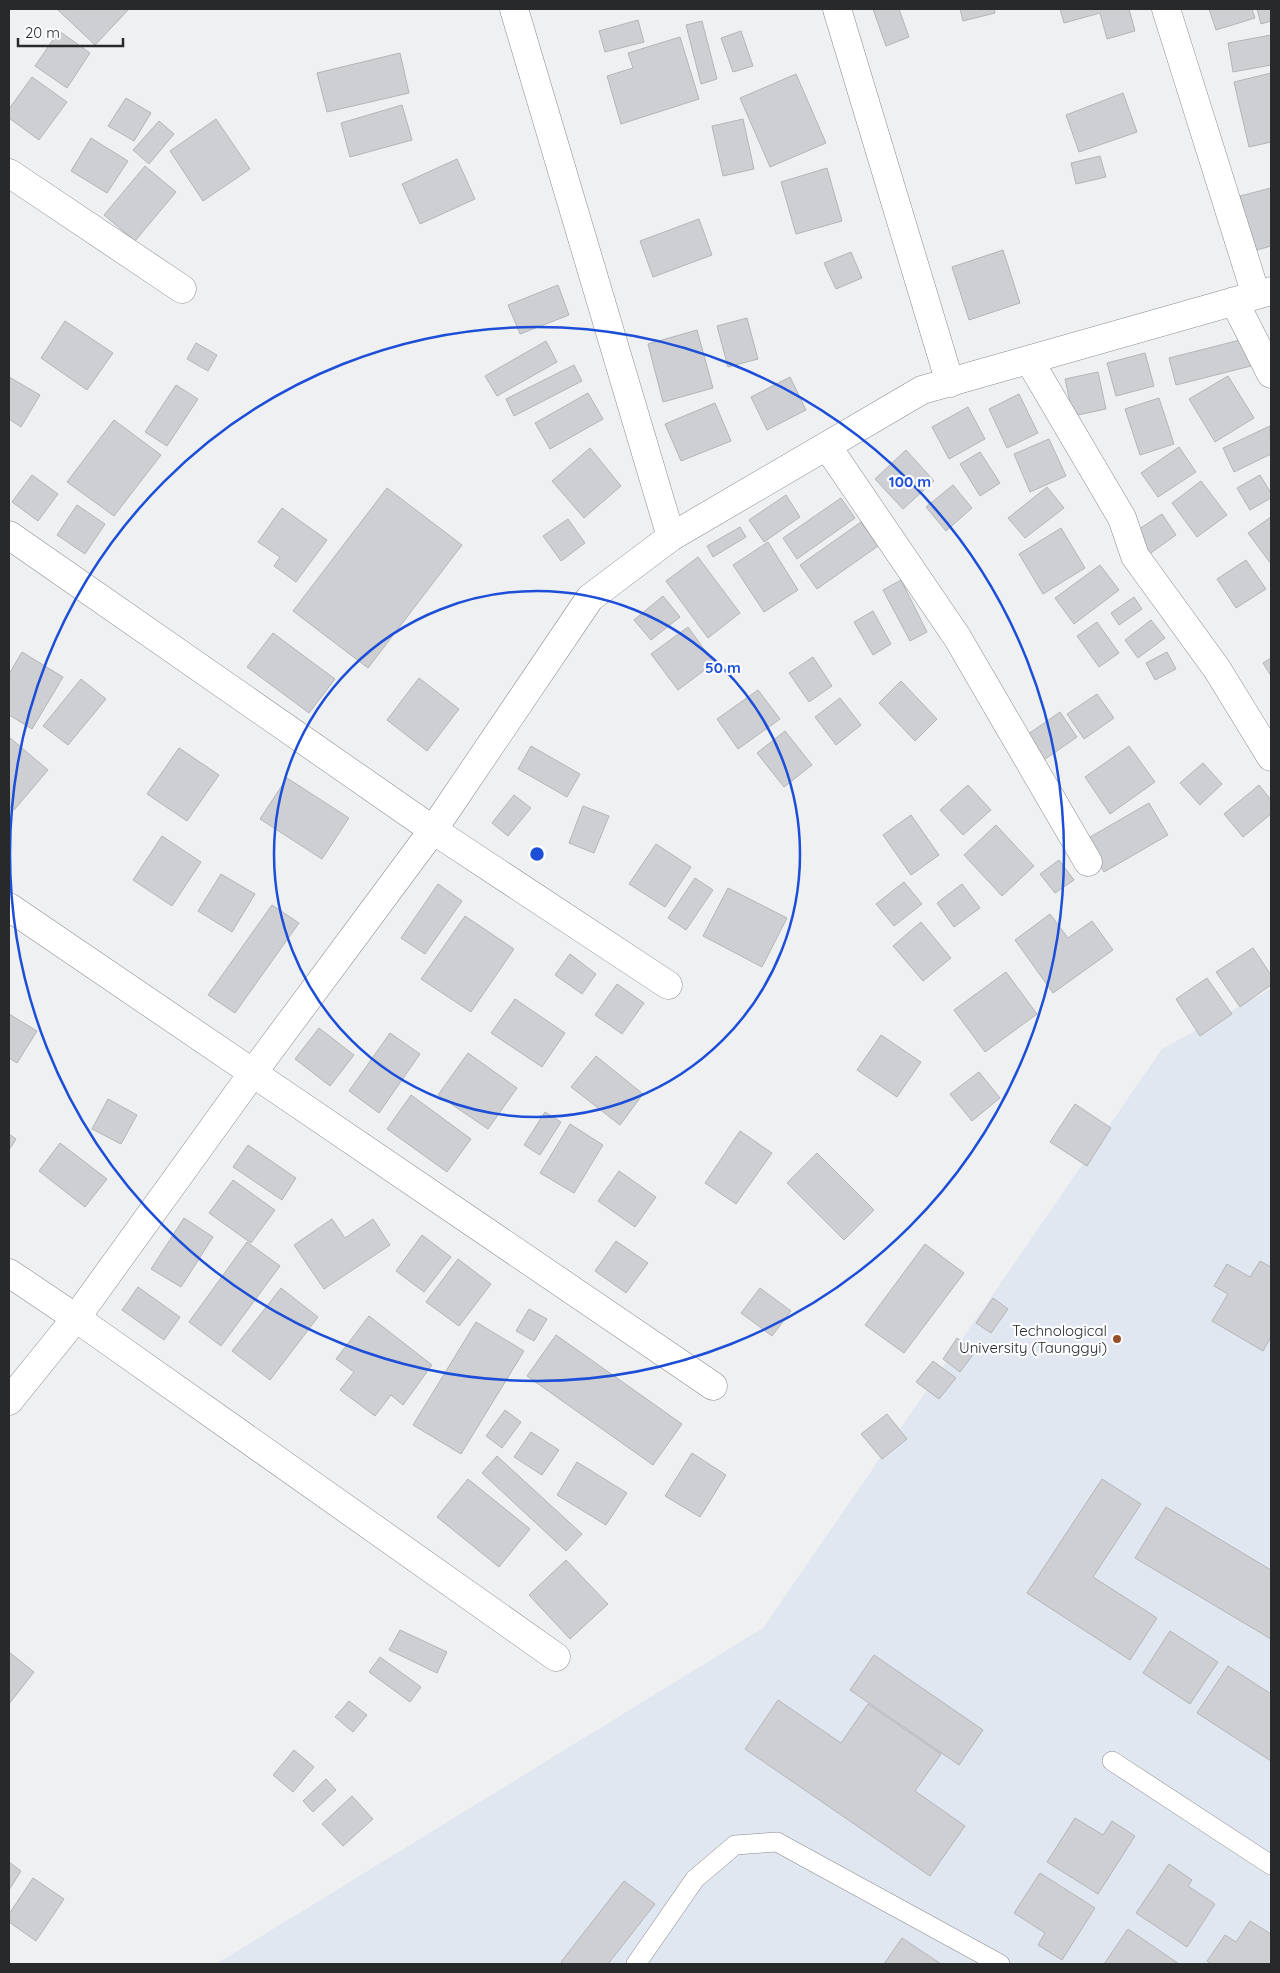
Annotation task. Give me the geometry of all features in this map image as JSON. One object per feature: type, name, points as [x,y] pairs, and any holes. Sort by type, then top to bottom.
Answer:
[{"type":"street","points":[[514,9],[671,537]]},
{"type":"street","points":[[837,9],[950,383]]},
{"type":"street","points":[[1166,9],[1254,296],[1271,374]]},
{"type":"street","points":[[9,173],[182,289]]},
{"type":"street","points":[[9,1401],[76,1318],[252,1074],[433,830],[590,598],[671,537],[922,390],[1254,296]]},
{"type":"street","points":[[1029,360],[1122,518],[1135,556],[1217,669],[1271,757]]},
{"type":"street","points":[[827,446],[957,637],[1088,862]]},
{"type":"street","points":[[9,535],[433,830],[668,986]]},
{"type":"street","points":[[9,907],[713,1386]]},
{"type":"street","points":[[9,1273],[76,1318],[556,1657]]},
{"type":"lane","points":[[1112,1761],[1271,1865]]},
{"type":"lane","points":[[636,1964],[695,1879],[735,1845],[777,1842],[1000,1964]]},
{"type":"shaded area","name":"Technological University (Taunggyi)","points":[[1271,989],[1271,1964],[216,1964],[763,1628],[1162,1049]]},
{"type":"building","points":[[57,9],[129,9],[95,45]]},
{"type":"building","points":[[873,9],[899,9],[909,37],[886,46]]},
{"type":"building","points":[[960,9],[994,9],[995,13],[963,21]]},
{"type":"building","points":[[1060,9],[1129,9],[1135,31],[1107,39],[1100,13],[1064,23]]},
{"type":"building","points":[[1209,9],[1252,9],[1255,18],[1216,30]]},
{"type":"building","points":[[1257,9],[1271,9],[1271,21],[1261,24]]},
{"type":"building","points":[[638,20],[644,42],[605,52],[599,31]]},
{"type":"building","points":[[702,21],[717,79],[701,84],[686,25]]},
{"type":"building","points":[[59,31],[90,53],[67,88],[35,66]]},
{"type":"building","points":[[741,31],[753,66],[733,72],[721,38]]},
{"type":"building","points":[[1271,35],[1271,65],[1233,72],[1228,43]]},
{"type":"building","points":[[680,37],[699,99],[621,124],[607,76],[633,68],[628,53]]},
{"type":"building","points":[[400,53],[409,93],[327,112],[317,73]]},
{"type":"building","points":[[1271,73],[1271,142],[1249,147],[1234,82]]},
{"type":"building","points":[[796,74],[826,143],[770,167],[740,98]]},
{"type":"building","points":[[32,77],[67,102],[39,140],[9,118],[9,109]]},
{"type":"building","points":[[1123,93],[1137,132],[1079,152],[1066,115]]},
{"type":"building","points":[[126,98],[151,113],[134,141],[108,126]]},
{"type":"building","points":[[402,105],[412,140],[350,157],[341,123]]},
{"type":"building","points":[[216,119],[250,169],[203,201],[170,151]]},
{"type":"building","points":[[743,119],[754,169],[723,176],[712,126]]},
{"type":"building","points":[[159,121],[174,134],[149,164],[133,150]]},
{"type":"building","points":[[91,138],[128,161],[107,193],[71,171]]},
{"type":"building","points":[[1100,156],[1106,177],[1076,184],[1071,163]]},
{"type":"building","points":[[457,159],[475,199],[420,224],[402,184]]},
{"type":"building","points":[[145,166],[176,192],[135,241],[104,215]]},
{"type":"building","points":[[827,168],[842,221],[796,234],[781,182]]},
{"type":"building","points":[[1271,188],[1271,246],[1254,251],[1240,196]]},
{"type":"building","points":[[699,219],[712,255],[653,277],[640,241]]},
{"type":"building","points":[[1003,250],[1020,303],[969,320],[952,267]]},
{"type":"building","points":[[851,252],[862,278],[836,289],[824,263]]},
{"type":"building","points":[[558,285],[569,315],[520,334],[508,305]]},
{"type":"building","points":[[747,318],[758,359],[728,367],[717,326]]},
{"type":"building","points":[[65,321],[113,353],[87,390],[41,358]]},
{"type":"building","points":[[697,330],[713,388],[663,402],[648,344]]},
{"type":"building","points":[[1244,339],[1251,366],[1176,385],[1169,358]]},
{"type":"building","points":[[546,341],[557,362],[497,396],[485,376]]},
{"type":"building","points":[[196,343],[217,355],[208,371],[187,359]]},
{"type":"building","points":[[1145,353],[1154,386],[1116,396],[1107,363]]},
{"type":"building","points":[[574,365],[582,381],[514,416],[506,399]]},
{"type":"building","points":[[1098,372],[1106,409],[1073,416],[1065,379]]},
{"type":"building","points":[[1228,376],[1254,418],[1215,442],[1189,399]]},
{"type":"building","points":[[9,377],[40,395],[21,427],[9,419]]},
{"type":"building","points":[[790,377],[806,410],[767,430],[751,397]]},
{"type":"building","points":[[176,385],[198,399],[167,446],[145,432]]},
{"type":"building","points":[[588,393],[603,419],[550,449],[535,423]]},
{"type":"building","points":[[1019,394],[1038,433],[1007,448],[989,409]]},
{"type":"building","points":[[1159,398],[1174,444],[1140,455],[1125,409]]},
{"type":"building","points":[[715,403],[731,441],[681,461],[665,424]]},
{"type":"building","points":[[968,407],[985,439],[949,459],[932,427]]},
{"type":"building","points":[[114,420],[161,455],[114,516],[67,482]]},
{"type":"building","points":[[1270,426],[1271,454],[1234,472],[1223,448]]},
{"type":"building","points":[[1049,439],[1066,476],[1030,492],[1014,454]]},
{"type":"building","points":[[1179,447],[1196,472],[1158,497],[1141,473]]},
{"type":"building","points":[[590,448],[621,486],[584,518],[552,481]]},
{"type":"building","points":[[906,450],[934,481],[903,509],[875,479]]},
{"type":"building","points":[[980,452],[1000,483],[980,496],[960,464]]},
{"type":"building","points":[[32,475],[58,494],[38,521],[12,502]]},
{"type":"building","points":[[1260,475],[1271,493],[1271,498],[1250,510],[1237,488]]},
{"type":"building","points":[[1201,481],[1227,515],[1197,537],[1172,503]]},
{"type":"building","points":[[953,485],[972,508],[946,531],[926,507]]},
{"type":"building","points":[[1047,487],[1064,508],[1025,538],[1008,518]]},
{"type":"building","points":[[387,488],[462,545],[368,668],[293,611]]},
{"type":"building","points":[[786,495],[800,517],[764,542],[749,520]]},
{"type":"building","points":[[841,498],[855,518],[797,559],[783,538]]},
{"type":"building","points":[[77,505],[105,524],[85,554],[57,535]]},
{"type":"building","points":[[282,508],[327,540],[296,582],[274,566],[280,557],[258,542]]},
{"type":"building","points":[[1162,514],[1176,535],[1148,555],[1133,533]]},
{"type":"building","points":[[1271,517],[1271,564],[1248,533]]},
{"type":"building","points":[[568,519],[585,543],[561,561],[543,536]]},
{"type":"building","points":[[861,522],[878,546],[817,589],[800,565]]},
{"type":"building","points":[[740,527],[746,537],[713,557],[707,546]]},
{"type":"building","points":[[1061,528],[1085,568],[1043,594],[1019,554]]},
{"type":"building","points":[[768,542],[798,590],[764,612],[733,565]]},
{"type":"building","points":[[698,557],[740,613],[708,638],[666,581]]},
{"type":"building","points":[[1246,560],[1266,589],[1236,608],[1217,579]]},
{"type":"building","points":[[1100,565],[1119,590],[1074,624],[1055,598]]},
{"type":"building","points":[[901,580],[927,632],[910,641],[883,590]]},
{"type":"building","points":[[663,596],[680,617],[651,640],[634,620]]},
{"type":"building","points":[[1134,597],[1142,609],[1119,625],[1111,613]]},
{"type":"building","points":[[873,611],[891,644],[873,655],[854,622]]},
{"type":"building","points":[[1151,620],[1165,638],[1138,658],[1125,640]]},
{"type":"building","points":[[1097,622],[1119,653],[1099,667],[1077,636]]},
{"type":"building","points":[[688,627],[714,663],[678,690],[651,654]]},
{"type":"building","points":[[273,633],[335,679],[309,713],[247,667]]},
{"type":"building","points":[[22,652],[63,677],[32,729],[9,715],[9,674]]},
{"type":"building","points":[[1167,652],[1176,669],[1155,680],[1146,663]]},
{"type":"building","points":[[813,657],[832,686],[809,702],[789,673]]},
{"type":"building","points":[[1271,658],[1271,676],[1263,663]]},
{"type":"building","points":[[419,678],[459,709],[427,751],[387,720]]},
{"type":"building","points":[[81,679],[106,699],[68,745],[43,726]]},
{"type":"building","points":[[901,681],[937,719],[915,741],[879,703]]},
{"type":"building","points":[[758,690],[780,719],[738,749],[717,719]]},
{"type":"building","points":[[1097,694],[1114,718],[1084,739],[1067,714]]},
{"type":"building","points":[[840,698],[861,725],[836,745],[815,717]]},
{"type":"building","points":[[1060,712],[1077,737],[1041,762],[1024,737]]},
{"type":"building","points":[[785,731],[812,765],[784,787],[757,753]]},
{"type":"building","points":[[9,737],[48,770],[14,810],[9,806]]},
{"type":"building","points":[[531,746],[580,774],[567,797],[518,769]]},
{"type":"building","points":[[1129,746],[1155,782],[1110,814],[1085,777]]},
{"type":"building","points":[[179,748],[219,775],[187,821],[147,794]]},
{"type":"building","points":[[1203,763],[1222,784],[1200,805],[1180,783]]},
{"type":"building","points":[[287,778],[349,818],[322,859],[260,819]]},
{"type":"building","points":[[968,785],[991,810],[963,835],[940,810]]},
{"type":"building","points":[[1259,785],[1271,800],[1271,814],[1243,837],[1224,814]]},
{"type":"building","points":[[514,795],[531,808],[508,836],[492,823]]},
{"type":"building","points":[[1149,803],[1168,835],[1104,872],[1085,840]]},
{"type":"building","points":[[583,806],[609,816],[594,853],[569,843]]},
{"type":"building","points":[[911,815],[939,855],[911,875],[883,835]]},
{"type":"building","points":[[996,825],[1034,866],[1002,896],[964,855]]},
{"type":"building","points":[[162,836],[201,862],[172,906],[133,880]]},
{"type":"building","points":[[656,844],[691,867],[665,907],[629,884]]},
{"type":"building","points":[[1059,860],[1074,880],[1055,893],[1040,874]]},
{"type":"building","points":[[221,874],[255,894],[232,932],[198,911]]},
{"type":"building","points":[[695,878],[713,890],[686,930],[668,918]]},
{"type":"building","points":[[904,882],[922,904],[894,926],[876,904]]},
{"type":"building","points":[[438,884],[462,901],[425,954],[401,938]]},
{"type":"building","points":[[962,884],[980,908],[954,927],[937,903]]},
{"type":"building","points":[[728,888],[787,918],[762,967],[703,936]]},
{"type":"building","points":[[272,905],[299,923],[235,1013],[208,995]]},
{"type":"building","points":[[1050,914],[1068,938],[1092,921],[1113,950],[1053,993],[1015,940]]},
{"type":"building","points":[[465,916],[514,949],[471,1012],[421,979]]},
{"type":"building","points":[[921,922],[951,958],[923,981],[893,946]]},
{"type":"building","points":[[1253,948],[1271,975],[1271,985],[1240,1007],[1216,972]]},
{"type":"building","points":[[570,954],[596,974],[582,994],[555,975]]},
{"type":"building","points":[[1006,972],[1037,1014],[985,1052],[954,1010]]},
{"type":"building","points":[[1207,978],[1232,1014],[1200,1036],[1176,999]]},
{"type":"building","points":[[617,984],[644,1003],[622,1034],[595,1015]]},
{"type":"building","points":[[515,999],[565,1033],[542,1067],[491,1033]]},
{"type":"building","points":[[9,1014],[37,1031],[17,1063],[9,1058]]},
{"type":"building","points":[[319,1028],[354,1055],[330,1086],[295,1059]]},
{"type":"building","points":[[390,1033],[420,1054],[379,1113],[349,1091]]},
{"type":"building","points":[[881,1035],[921,1062],[897,1097],[857,1070]]},
{"type":"building","points":[[468,1053],[517,1088],[488,1129],[438,1095]]},
{"type":"building","points":[[596,1056],[643,1094],[620,1125],[571,1087]]},
{"type":"building","points":[[979,1072],[1000,1098],[972,1121],[950,1094]]},
{"type":"building","points":[[411,1095],[471,1139],[447,1172],[387,1129]]},
{"type":"building","points":[[108,1099],[137,1115],[121,1144],[92,1129]]},
{"type":"building","points":[[1075,1104],[1111,1128],[1087,1166],[1050,1142]]},
{"type":"building","points":[[545,1112],[561,1122],[540,1155],[524,1145]]},
{"type":"building","points":[[570,1124],[603,1145],[574,1193],[540,1173]]},
{"type":"building","points":[[740,1131],[772,1153],[736,1204],[705,1183]]},
{"type":"building","points":[[9,1134],[16,1139],[9,1150]]},
{"type":"building","points":[[60,1143],[107,1179],[85,1207],[39,1171]]},
{"type":"building","points":[[248,1145],[296,1178],[282,1200],[233,1167]]},
{"type":"building","points":[[817,1153],[874,1210],[844,1240],[787,1183]]},
{"type":"building","points":[[619,1171],[656,1197],[635,1227],[598,1201]]},
{"type":"building","points":[[233,1180],[275,1210],[251,1243],[209,1213]]},
{"type":"building","points":[[184,1218],[213,1237],[181,1287],[151,1269]]},
{"type":"building","points":[[332,1219],[345,1238],[373,1219],[390,1245],[324,1289],[294,1245]]},
{"type":"building","points":[[422,1235],[451,1257],[424,1292],[396,1271]]},
{"type":"building","points":[[616,1241],[648,1263],[626,1293],[595,1271]]},
{"type":"building","points":[[247,1242],[280,1266],[221,1346],[189,1322]]},
{"type":"building","points":[[925,1244],[964,1273],[904,1353],[865,1325]]},
{"type":"building","points":[[458,1259],[491,1284],[459,1326],[426,1302]]},
{"type":"building","points":[[1260,1261],[1271,1267],[1271,1337],[1263,1351],[1212,1321],[1228,1294],[1214,1286],[1227,1264],[1250,1277]]},
{"type":"building","points":[[138,1287],[180,1317],[164,1340],[122,1310]]},
{"type":"building","points":[[281,1288],[318,1317],[270,1380],[232,1351]]},
{"type":"building","points":[[760,1288],[791,1311],[772,1336],[741,1313]]},
{"type":"building","points":[[993,1298],[1008,1309],[991,1333],[976,1323]]},
{"type":"building","points":[[529,1309],[547,1319],[534,1341],[516,1331]]},
{"type":"building","points":[[369,1316],[432,1365],[403,1405],[391,1395],[375,1416],[340,1390],[354,1372],[336,1359]]},
{"type":"building","points":[[476,1322],[524,1351],[461,1454],[413,1425]]},
{"type":"building","points":[[556,1335],[682,1424],[653,1465],[527,1376]]},
{"type":"building","points":[[957,1338],[975,1352],[960,1372],[943,1359]]},
{"type":"building","points":[[933,1361],[956,1378],[939,1399],[916,1382]]},
{"type":"building","points":[[505,1410],[521,1422],[502,1448],[486,1436]]},
{"type":"building","points":[[887,1414],[907,1439],[882,1459],[861,1434]]},
{"type":"building","points":[[531,1432],[559,1450],[542,1475],[514,1457]]},
{"type":"building","points":[[692,1453],[726,1475],[700,1517],[665,1496]]},
{"type":"building","points":[[497,1456],[582,1534],[566,1551],[482,1473]]},
{"type":"building","points":[[577,1462],[627,1493],[606,1525],[557,1495]]},
{"type":"building","points":[[468,1479],[530,1529],[499,1567],[437,1517]]},
{"type":"building","points":[[1102,1479],[1141,1504],[1093,1577],[1157,1618],[1130,1660],[1027,1593]]},
{"type":"building","points":[[1166,1507],[1271,1570],[1271,1639],[1135,1558]]},
{"type":"building","points":[[566,1560],[608,1604],[570,1639],[529,1595]]},
{"type":"building","points":[[400,1630],[447,1652],[437,1673],[389,1650]]},
{"type":"building","points":[[1170,1631],[1218,1662],[1190,1704],[1143,1673]]},
{"type":"building","points":[[9,1652],[34,1672],[9,1704]]},
{"type":"building","points":[[874,1655],[983,1730],[959,1765],[850,1690]]},
{"type":"building","points":[[380,1657],[421,1687],[410,1702],[369,1672]]},
{"type":"building","points":[[1228,1666],[1271,1694],[1271,1761],[1197,1713]]},
{"type":"building","points":[[778,1700],[841,1743],[868,1704],[941,1754],[915,1791],[965,1826],[930,1876],[745,1749]]},
{"type":"building","points":[[349,1701],[367,1715],[353,1732],[335,1717]]},
{"type":"building","points":[[294,1750],[314,1767],[293,1792],[273,1775]]},
{"type":"building","points":[[326,1779],[336,1790],[313,1812],[303,1801]]},
{"type":"building","points":[[352,1796],[373,1819],[343,1846],[322,1824]]},
{"type":"building","points":[[1075,1818],[1103,1835],[1112,1821],[1135,1836],[1098,1894],[1047,1862]]},
{"type":"building","points":[[9,1862],[21,1871],[9,1890]]},
{"type":"building","points":[[1169,1864],[1192,1880],[1188,1886],[1215,1904],[1187,1947],[1136,1913]]},
{"type":"building","points":[[1040,1873],[1095,1908],[1062,1960],[1038,1945],[1045,1933],[1014,1913]]},
{"type":"building","points":[[33,1878],[64,1899],[36,1941],[9,1922],[9,1914]]},
{"type":"building","points":[[624,1881],[655,1904],[608,1964],[564,1964],[561,1962]]},
{"type":"building","points":[[1250,1921],[1271,1934],[1271,1964],[1212,1964],[1207,1961],[1225,1935],[1236,1942]]},
{"type":"building","points":[[1128,1929],[1179,1964],[1104,1964]]},
{"type":"building","points":[[902,1938],[941,1964],[884,1964]]},
{"type":"place","name":"Technological University (Taunggyi)","points":[[1117,1339]]}]
